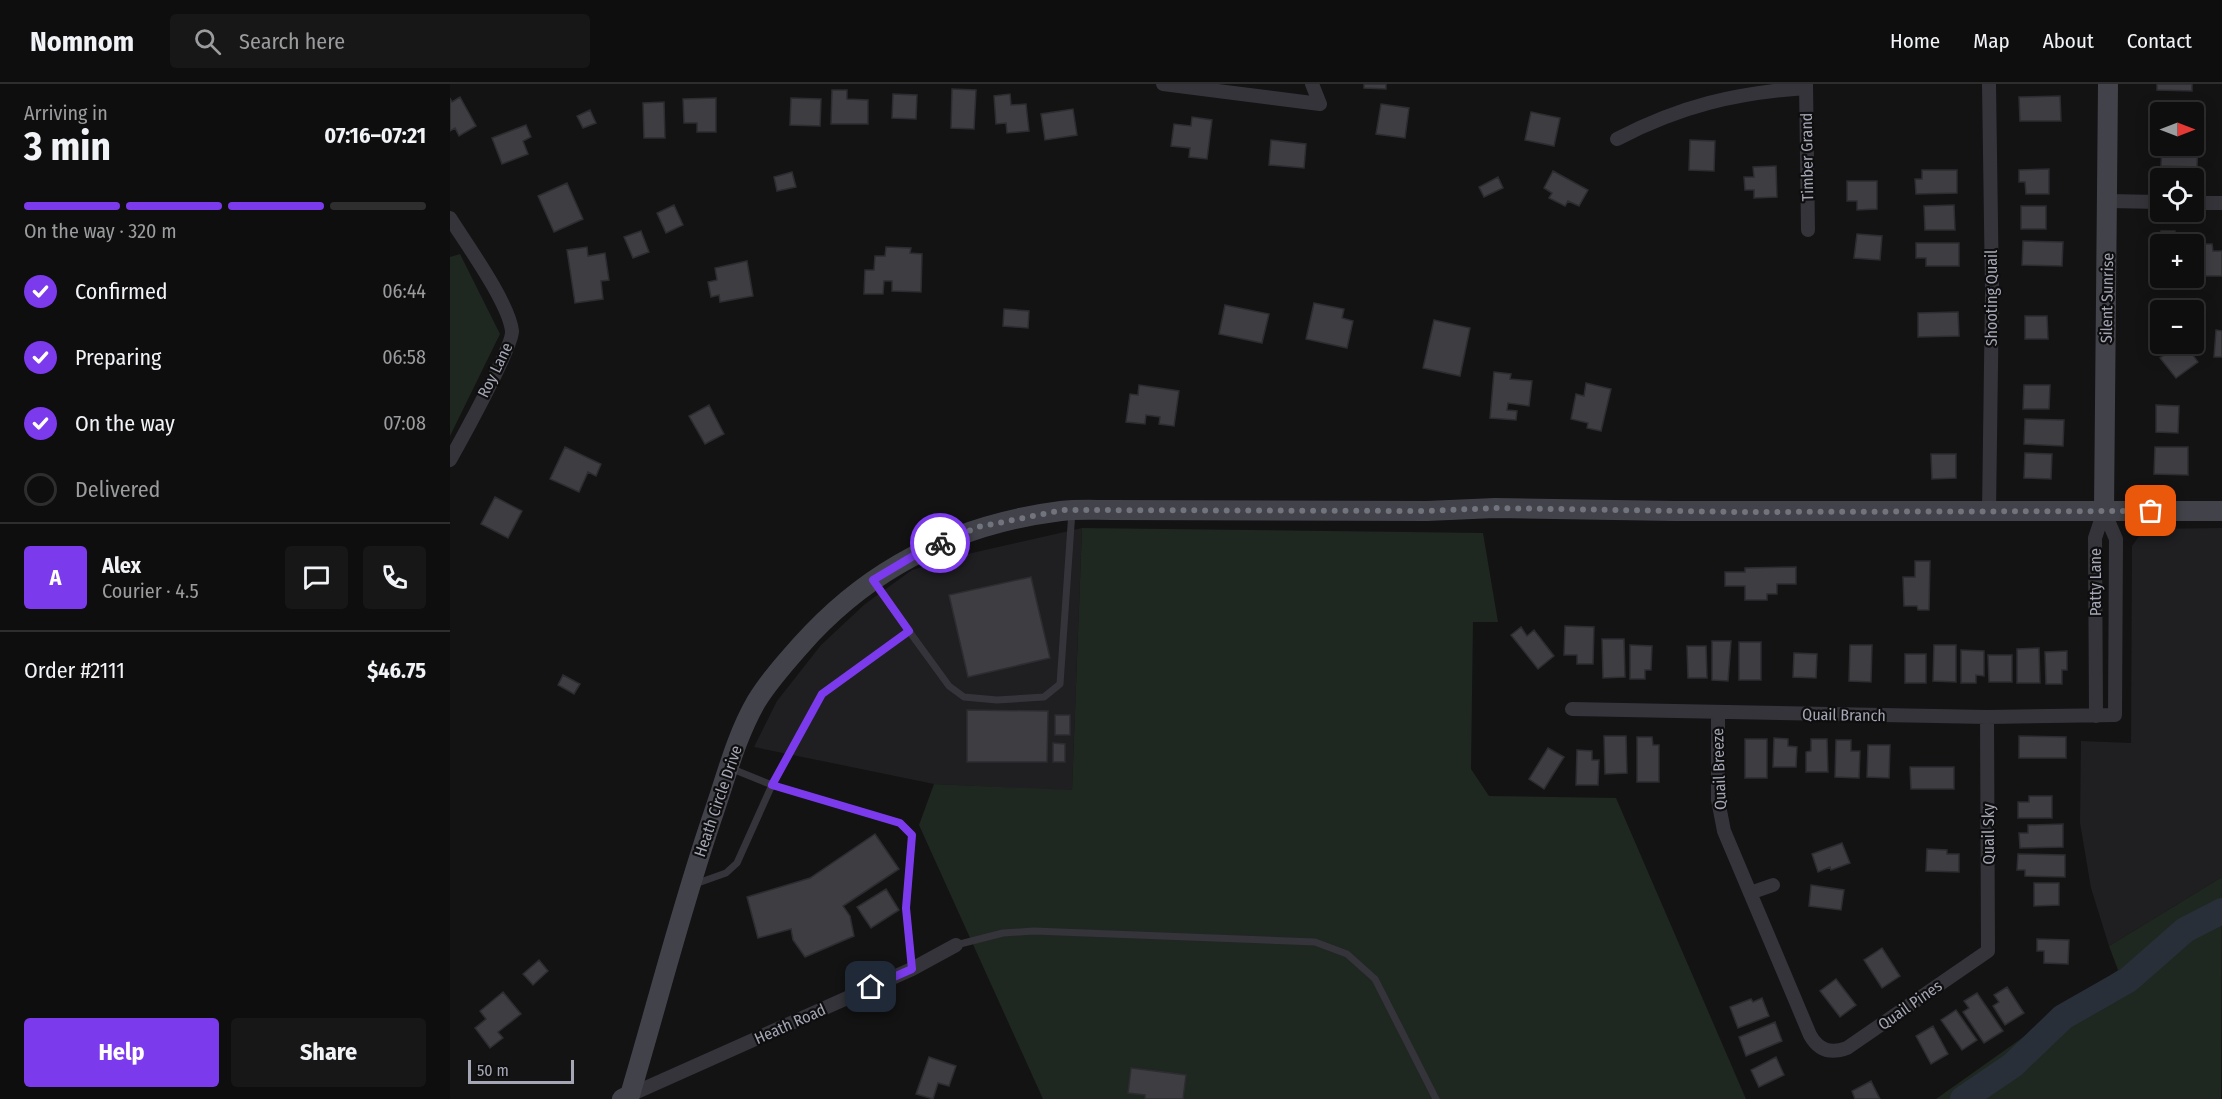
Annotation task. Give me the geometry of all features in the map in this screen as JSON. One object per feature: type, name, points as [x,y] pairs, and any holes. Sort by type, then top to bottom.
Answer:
[{"type":"street","points":[[1163,84],[1320,104],[1312,84]]},
{"type":"street","name":"Shooting Quail","points":[[1989,84],[1992,292],[1989,512]]},
{"type":"street","name":"Silent Sunrise","points":[[2104,512],[2108,84]]},
{"type":"street","points":[[1617,139],[1678,111],[1729,97],[1806,86]]},
{"type":"street","name":"Timber Grand","points":[[1806,86],[1808,230]]},
{"type":"street","points":[[2108,201],[2150,202]]},
{"type":"street","points":[[2204,203],[2222,203]]},
{"type":"street","name":"Roy Lane","points":[[450,218],[508,312],[512,334],[503,359],[450,460]]},
{"type":"street","name":"Heath Circle Drive","points":[[626,1097],[731,755],[757,702],[788,660],[849,596],[925,549],[978,527],[1023,517],[1072,510],[1427,511],[1495,508],[1685,511],[2222,511]]},
{"type":"street","name":"Patty Lane","points":[[2104,512],[2116,539],[2115,715]]},
{"type":"street","name":"Patty Lane","points":[[2096,716],[2096,538],[2104,512]]},
{"type":"street","name":"Quail Branch","points":[[1572,709],[1988,717],[2115,715]]},
{"type":"street","name":"Quail Breeze","points":[[1718,712],[1717,784],[1720,816],[1729,845],[1814,1042],[1829,1052]]},
{"type":"street","name":"Quail Sky","points":[[1988,717],[1988,951]]},
{"type":"street","points":[[1750,893],[1773,885]]},
{"type":"street","name":"Heath Road","points":[[626,1097],[912,969],[956,945]]},
{"type":"street","name":"Quail Pines","points":[[1829,1052],[1847,1048],[1988,951]]},
{"type":"lane","points":[[873,580],[949,686],[964,697],[997,700],[1044,697],[1060,684],[1072,510]]},
{"type":"lane","points":[[691,886],[726,873],[737,863],[772,785],[822,694],[909,631]]},
{"type":"lane","points":[[728,767],[772,785],[900,823],[912,835],[906,908],[912,969]]},
{"type":"lane","points":[[956,945],[1003,933],[1034,931],[1315,942],[1347,954],[1375,979],[1436,1099]]},
{"type":"shaded area","points":[[460,254],[500,334],[450,436],[450,257]]},
{"type":"shaded area","points":[[1082,528],[1072,791],[934,784],[754,747],[777,701],[821,645],[865,604],[912,570],[963,555]]},
{"type":"shaded area","points":[[1082,528],[1483,533],[1498,622],[1473,622],[1471,769],[1489,796],[1616,798],[1746,1099],[1043,1099],[919,825],[934,784],[1072,790]]},
{"type":"shaded area","points":[[2222,528],[2222,877],[2109,946],[2091,888],[2080,823],[2081,741],[2131,743],[2132,546],[2144,529]]},
{"type":"shaded area","points":[[2222,877],[2221,1099],[1936,1099],[2118,970],[2109,946]]},
{"type":"building","points":[[1364,84],[1386,84],[1386,89],[1364,88]]},
{"type":"building","points":[[2157,84],[2192,84],[2192,91],[2157,90]]},
{"type":"building","points":[[952,89],[976,90],[974,129],[951,128]]},
{"type":"building","points":[[832,90],[847,90],[847,99],[868,100],[868,124],[831,124]]},
{"type":"building","points":[[893,94],[917,95],[916,119],[892,118]]},
{"type":"building","points":[[1010,94],[1011,105],[1026,104],[1029,131],[1007,133],[1006,123],[996,124],[994,96]]},
{"type":"building","points":[[2060,96],[2061,121],[2020,121],[2019,97]]},
{"type":"building","points":[[460,97],[476,126],[459,136],[455,128],[450,131],[450,98],[452,102]]},
{"type":"building","points":[[716,98],[716,132],[697,132],[697,123],[684,123],[683,99]]},
{"type":"building","points":[[791,98],[821,99],[820,126],[790,125]]},
{"type":"building","points":[[664,102],[665,138],[644,138],[643,103]]},
{"type":"building","points":[[1381,104],[1409,108],[1405,138],[1376,134]]},
{"type":"building","points":[[1073,109],[1077,135],[1045,140],[1041,114]]},
{"type":"building","points":[[590,110],[596,123],[583,128],[577,116]]},
{"type":"building","points":[[1531,112],[1560,118],[1554,146],[1525,140]]},
{"type":"building","points":[[1192,117],[1212,120],[1207,159],[1189,157],[1190,148],[1171,146],[1174,124],[1191,126]]},
{"type":"building","points":[[526,125],[531,137],[523,141],[528,154],[502,164],[492,138]]},
{"type":"building","points":[[1271,140],[1306,144],[1304,168],[1269,165]]},
{"type":"building","points":[[1690,140],[1715,141],[1714,171],[1689,170]]},
{"type":"building","points":[[2162,156],[2197,156],[2197,167],[2161,166]]},
{"type":"building","points":[[1776,166],[1777,197],[1754,198],[1754,190],[1745,190],[1744,177],[1754,177],[1753,167]]},
{"type":"building","points":[[2049,169],[2049,194],[2026,194],[2025,182],[2019,182],[2019,170]]},
{"type":"building","points":[[1922,170],[1957,170],[1957,193],[1916,194],[1915,179],[1922,179]]},
{"type":"building","points":[[1553,171],[1588,190],[1579,206],[1568,201],[1565,206],[1549,198],[1552,193],[1544,188]]},
{"type":"building","points":[[792,172],[796,187],[777,191],[774,177]]},
{"type":"building","points":[[1498,177],[1503,188],[1484,197],[1479,187]]},
{"type":"building","points":[[1847,181],[1877,181],[1877,209],[1857,210],[1857,201],[1847,201]]},
{"type":"building","points":[[567,183],[583,219],[554,232],[538,196]]},
{"type":"building","points":[[674,205],[683,225],[666,233],[657,213]]},
{"type":"building","points":[[1954,205],[1955,230],[1925,230],[1924,206]]},
{"type":"building","points":[[2021,206],[2046,206],[2046,229],[2021,229]]},
{"type":"building","points":[[641,231],[649,252],[633,258],[624,237]]},
{"type":"building","points":[[2161,231],[2175,231],[2175,234],[2161,234]]},
{"type":"building","points":[[1857,234],[1882,236],[1880,260],[1854,258]]},
{"type":"building","points":[[2023,241],[2063,242],[2062,266],[2022,265]]},
{"type":"building","points":[[1916,243],[1959,243],[1959,266],[1926,266],[1926,258],[1916,258]]},
{"type":"building","points":[[2204,244],[2212,244],[2213,251],[2222,251],[2222,276],[2204,276]]},
{"type":"building","points":[[587,247],[588,256],[605,253],[609,280],[601,281],[603,299],[575,303],[567,250]]},
{"type":"building","points":[[886,247],[911,248],[910,253],[922,254],[921,292],[892,291],[892,281],[884,281],[883,294],[864,294],[865,270],[874,270],[875,256],[885,256]]},
{"type":"building","points":[[747,261],[753,296],[720,302],[719,295],[711,297],[708,282],[717,280],[715,268]]},
{"type":"building","points":[[1314,303],[1344,309],[1342,318],[1353,321],[1347,348],[1306,339]]},
{"type":"building","points":[[1225,305],[1269,314],[1262,343],[1219,334]]},
{"type":"building","points":[[1004,309],[1029,311],[1028,328],[1003,326]]},
{"type":"building","points":[[1958,312],[1959,336],[1918,337],[1918,313]]},
{"type":"building","points":[[2025,316],[2047,316],[2048,339],[2025,339]]},
{"type":"building","points":[[1434,320],[1470,328],[1460,376],[1423,368]]},
{"type":"building","points":[[2216,330],[2222,331],[2222,357],[2214,357]]},
{"type":"building","points":[[2166,354],[2192,354],[2198,362],[2176,378],[2160,358]]},
{"type":"building","points":[[1494,372],[1511,374],[1510,379],[1532,381],[1529,406],[1508,403],[1507,410],[1517,411],[1516,420],[1490,418]]},
{"type":"building","points":[[1586,383],[1611,389],[1601,431],[1587,428],[1588,423],[1571,419],[1576,394],[1584,396]]},
{"type":"building","points":[[1139,385],[1179,391],[1174,426],[1159,424],[1160,417],[1146,415],[1145,424],[1126,422],[1130,394],[1138,395]]},
{"type":"building","points":[[2024,385],[2050,385],[2049,409],[2023,409]]},
{"type":"building","points":[[709,405],[724,434],[705,444],[689,416]]},
{"type":"building","points":[[2156,405],[2179,406],[2178,433],[2156,432]]},
{"type":"building","points":[[2025,419],[2064,420],[2063,446],[2024,444]]},
{"type":"building","points":[[565,447],[601,464],[596,476],[588,472],[579,492],[550,479]]},
{"type":"building","points":[[2155,447],[2188,447],[2188,475],[2154,474]]},
{"type":"building","points":[[2025,453],[2052,454],[2051,479],[2024,478]]},
{"type":"building","points":[[1931,454],[1956,454],[1956,478],[1932,479]]},
{"type":"building","points":[[495,497],[522,511],[508,538],[481,524]]},
{"type":"building","points":[[1915,561],[1930,561],[1929,610],[1918,610],[1917,606],[1904,606],[1903,577],[1915,577]]},
{"type":"building","points":[[1796,567],[1796,584],[1777,584],[1777,594],[1767,594],[1767,600],[1745,600],[1745,586],[1725,586],[1725,572],[1745,572],[1745,568]]},
{"type":"building","points":[[1031,577],[1050,658],[968,677],[949,595]]},
{"type":"building","points":[[1565,626],[1594,627],[1593,664],[1577,664],[1577,655],[1564,655]]},
{"type":"building","points":[[1521,627],[1527,636],[1534,630],[1554,656],[1538,669],[1511,635]]},
{"type":"building","points":[[1602,639],[1624,639],[1625,677],[1603,678]]},
{"type":"building","points":[[1712,641],[1731,641],[1728,681],[1712,680]]},
{"type":"building","points":[[1739,642],[1761,642],[1761,680],[1739,680]]},
{"type":"building","points":[[1630,645],[1652,646],[1651,670],[1645,670],[1645,679],[1630,679]]},
{"type":"building","points":[[1850,645],[1872,645],[1871,682],[1849,681]]},
{"type":"building","points":[[1934,645],[1956,645],[1956,682],[1933,681]]},
{"type":"building","points":[[1687,646],[1706,646],[1707,678],[1688,678]]},
{"type":"building","points":[[2039,648],[2040,683],[2017,683],[2017,649]]},
{"type":"building","points":[[1961,650],[1984,651],[1984,676],[1976,675],[1976,683],[1961,683]]},
{"type":"building","points":[[2067,651],[2067,670],[2062,670],[2062,684],[2046,684],[2045,652]]},
{"type":"building","points":[[1794,653],[1817,654],[1816,678],[1793,677]]},
{"type":"building","points":[[1905,654],[1926,654],[1926,683],[1905,683]]},
{"type":"building","points":[[1988,655],[2012,655],[2012,682],[1989,682]]},
{"type":"building","points":[[563,675],[580,684],[574,694],[558,685]]},
{"type":"building","points":[[967,710],[1048,711],[1047,762],[967,762]]},
{"type":"building","points":[[1055,715],[1070,715],[1070,735],[1055,735]]},
{"type":"building","points":[[1604,736],[1626,736],[1627,773],[1605,774]]},
{"type":"building","points":[[2019,736],[2066,737],[2066,758],[2019,758]]},
{"type":"building","points":[[1637,737],[1652,737],[1653,745],[1659,745],[1659,782],[1637,782]]},
{"type":"building","points":[[1774,738],[1788,739],[1788,746],[1797,747],[1796,767],[1773,767]]},
{"type":"building","points":[[1745,739],[1767,739],[1767,778],[1745,778]]},
{"type":"building","points":[[1811,739],[1827,739],[1828,772],[1806,772],[1806,752],[1811,751]]},
{"type":"building","points":[[1836,740],[1851,740],[1851,751],[1860,751],[1859,778],[1835,777]]},
{"type":"building","points":[[1053,743],[1065,744],[1065,762],[1053,762]]},
{"type":"building","points":[[1868,745],[1890,745],[1889,778],[1867,777]]},
{"type":"building","points":[[1548,748],[1564,757],[1544,789],[1529,779]]},
{"type":"building","points":[[1577,750],[1592,751],[1592,760],[1599,760],[1598,785],[1576,785]]},
{"type":"building","points":[[1910,767],[1954,767],[1954,789],[1911,789]]},
{"type":"building","points":[[2029,796],[2052,796],[2052,818],[2018,818],[2018,802],[2029,802]]},
{"type":"building","points":[[2063,824],[2063,847],[2020,848],[2019,833],[2028,833],[2028,825]]},
{"type":"building","points":[[875,834],[899,869],[843,906],[850,916],[854,936],[805,957],[793,940],[791,929],[758,938],[747,897],[810,878]]},
{"type":"building","points":[[1842,843],[1850,863],[1818,872],[1812,854]]},
{"type":"building","points":[[1927,849],[1947,850],[1947,854],[1959,854],[1959,872],[1926,871]]},
{"type":"building","points":[[2018,854],[2065,855],[2065,877],[2025,876],[2025,870],[2017,870]]},
{"type":"building","points":[[2034,883],[2059,883],[2059,905],[2034,906]]},
{"type":"building","points":[[1811,885],[1844,890],[1841,910],[1809,906]]},
{"type":"building","points":[[886,889],[899,910],[871,928],[857,907]]},
{"type":"building","points":[[2037,939],[2069,940],[2068,964],[2044,963],[2044,951],[2037,951]]},
{"type":"building","points":[[1882,948],[1900,976],[1882,988],[1864,960]]},
{"type":"building","points":[[539,960],[548,971],[533,985],[523,974]]},
{"type":"building","points":[[1836,979],[1856,1005],[1840,1017],[1820,991]]},
{"type":"building","points":[[2007,987],[2024,1013],[2005,1025],[1993,1006],[1999,1002],[1994,995]]},
{"type":"building","points":[[503,992],[521,1014],[498,1032],[503,1038],[490,1048],[475,1028],[486,1019],[480,1011]]},
{"type":"building","points":[[1977,993],[2003,1031],[1984,1043],[1963,1012],[1969,1008],[1964,1001]]},
{"type":"building","points":[[1762,998],[1769,1016],[1738,1028],[1730,1007],[1751,999],[1753,1002]]},
{"type":"building","points":[[1956,1010],[1977,1040],[1962,1050],[1941,1020]]},
{"type":"building","points":[[1775,1022],[1782,1041],[1746,1056],[1739,1037]]},
{"type":"building","points":[[1933,1026],[1948,1054],[1931,1064],[1916,1036]]},
{"type":"building","points":[[929,1057],[956,1066],[949,1086],[938,1083],[933,1099],[916,1094]]},
{"type":"building","points":[[1776,1057],[1784,1075],[1759,1087],[1751,1070]]},
{"type":"building","points":[[1131,1068],[1186,1075],[1183,1099],[1145,1099],[1145,1095],[1128,1093]]},
{"type":"building","points":[[1871,1081],[1880,1099],[1855,1099],[1852,1091]]},
{"type":"waterway","points":[[1963,1099],[2013,1065],[2063,1017],[2128,980],[2185,930],[2222,911]]},
{"type":"way so far","points":[[940,543],[978,527],[1063,510],[1427,511],[1495,508],[1739,512],[2151,511]]},
{"type":"route","points":[[871,987],[912,969],[906,908],[912,835],[900,823],[772,785],[822,694],[909,631],[873,580],[925,549],[940,543]]}]
